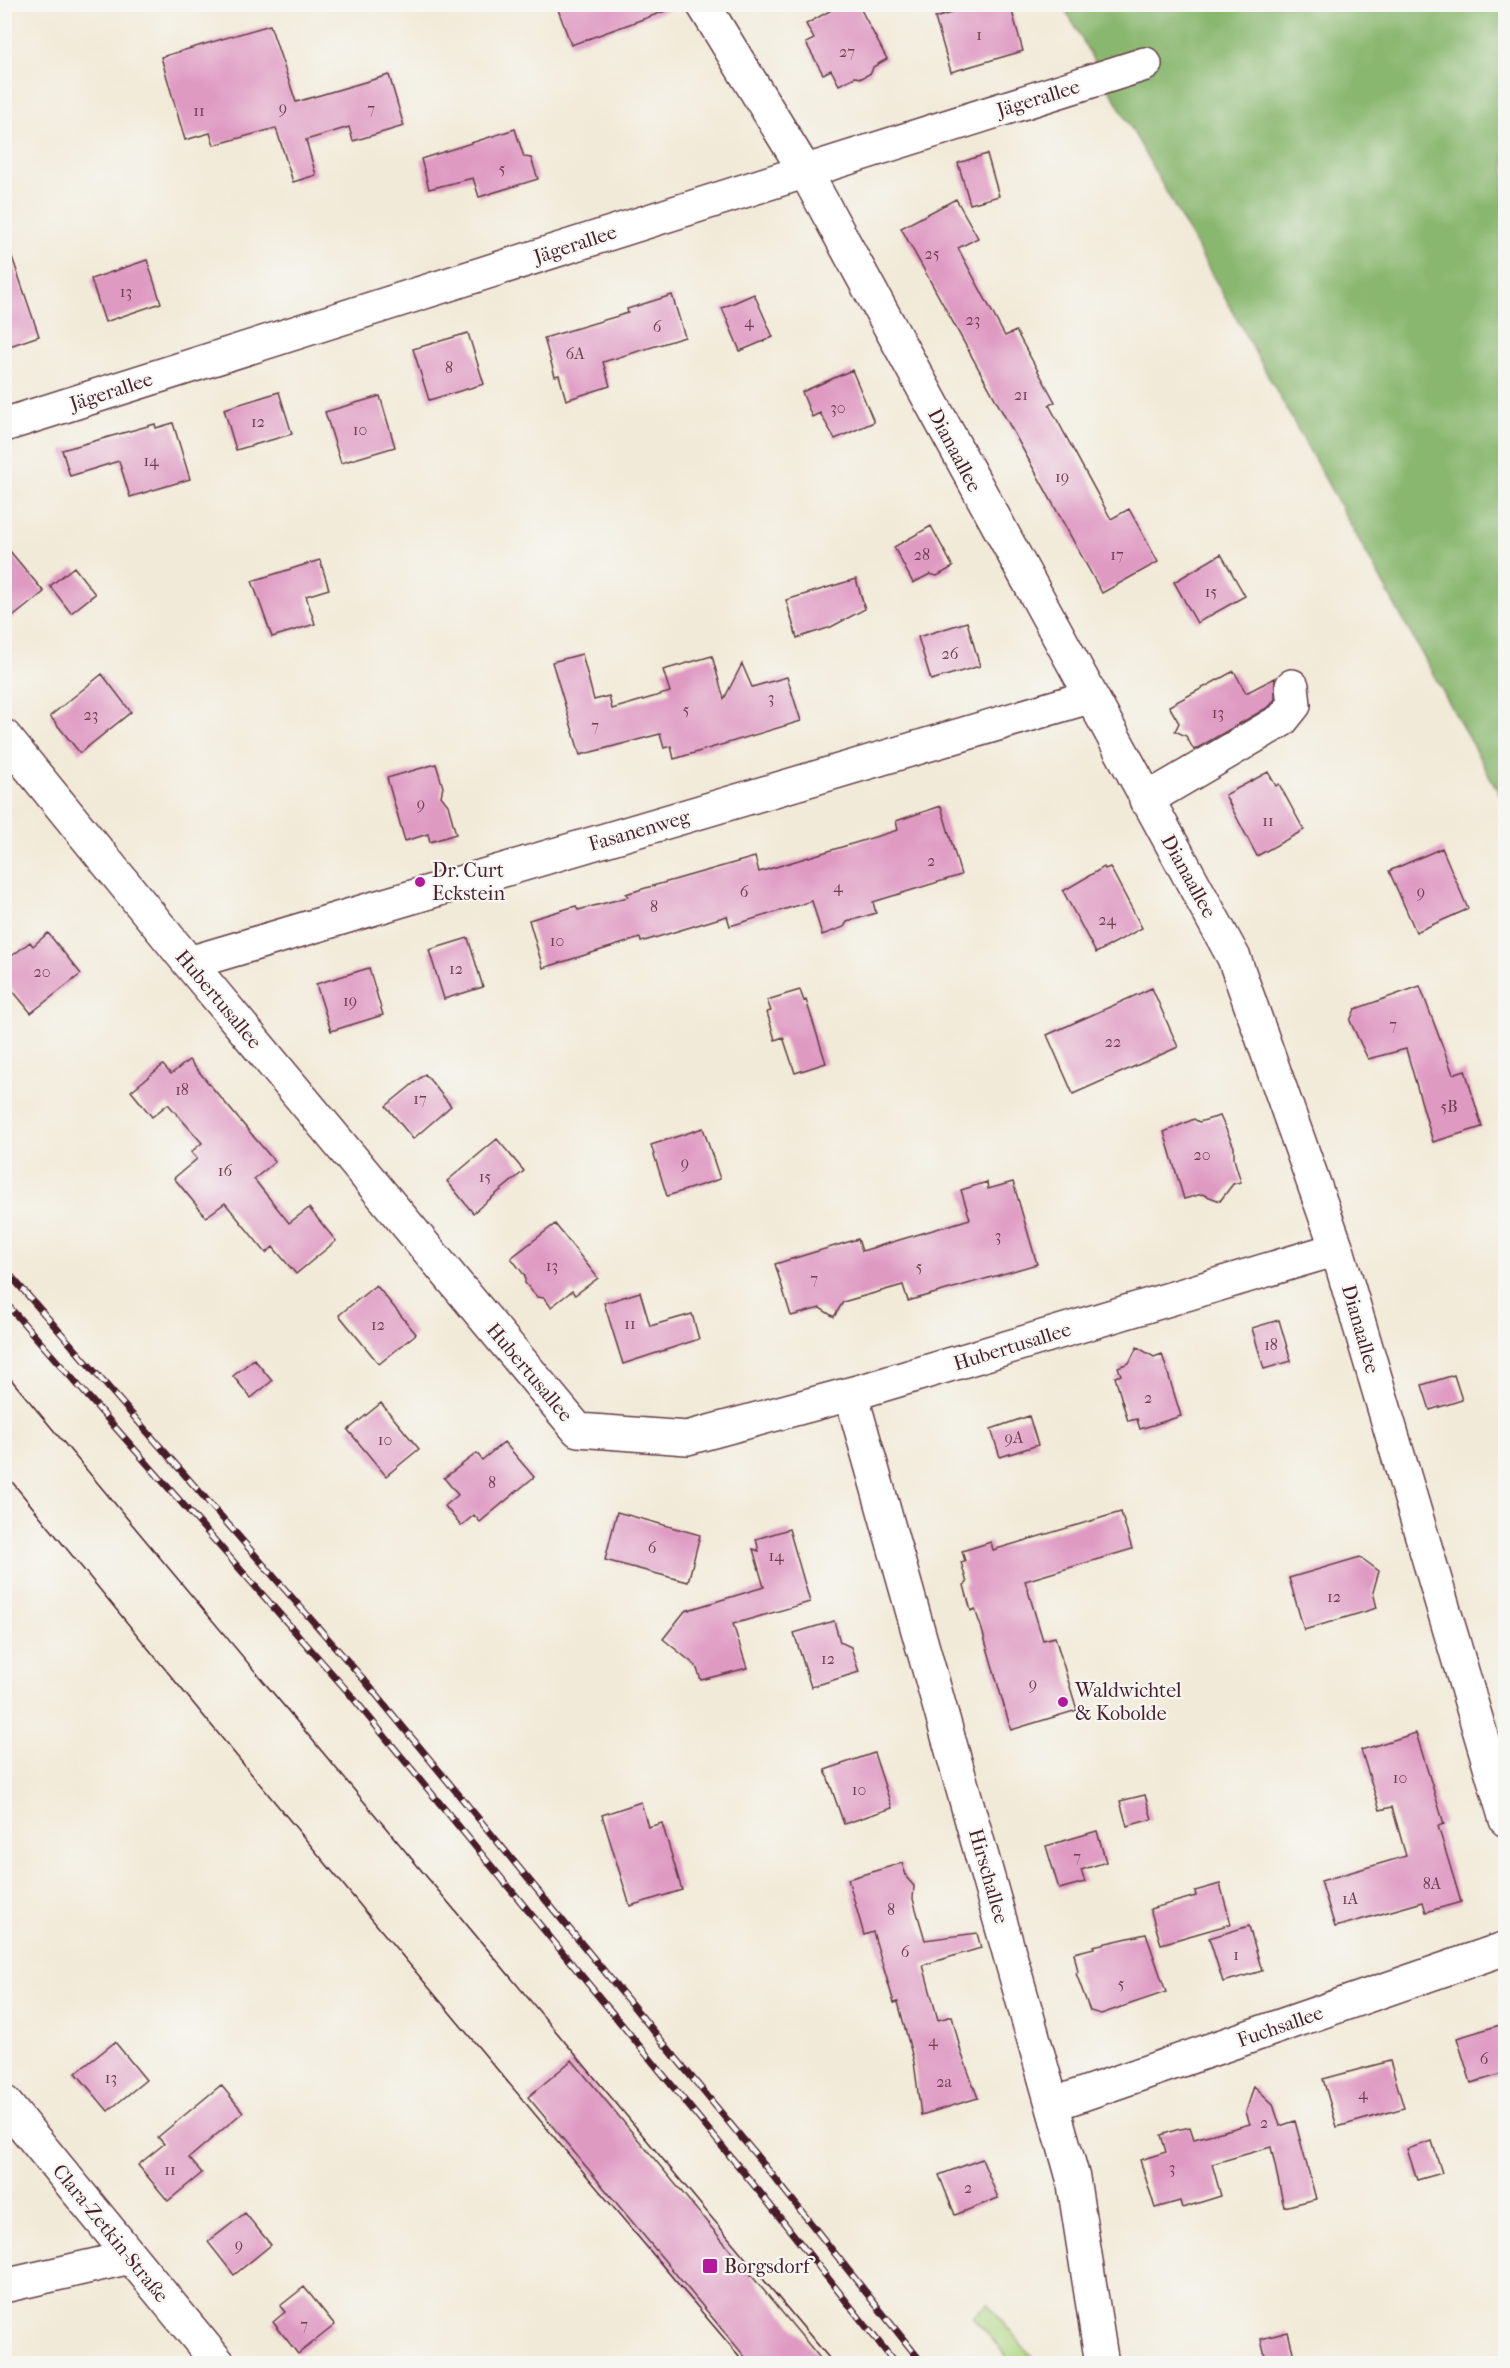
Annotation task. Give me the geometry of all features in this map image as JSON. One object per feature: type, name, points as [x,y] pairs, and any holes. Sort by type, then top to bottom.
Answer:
[{"type":"street","name":"Dianaallee","points":[[702,4],[805,171],[1089,697],[1234,958],[1337,1249],[1506,1820]]},
{"type":"street","name":"Jägerallee","points":[[4,425],[1145,64]]},
{"type":"street","points":[[1146,800],[1282,720],[1294,705],[1292,686]]},
{"type":"street","name":"Fasanenweg","points":[[189,963],[1089,697]]},
{"type":"street","name":"Hubertusallee","points":[[4,736],[189,963],[578,1430],[687,1438],[851,1394],[1337,1249]]},
{"type":"street","name":"Hirschallee","points":[[851,1394],[1054,2104],[1073,2178],[1102,2364]]},
{"type":"street","name":"Fuchsallee","points":[[1054,2104],[1506,1948]]},
{"type":"street","name":"Clara-Zetkin-Straße","points":[[4,2102],[219,2364]]},
{"type":"street","points":[[4,2286],[131,2257]]},
{"type":"green space","points":[[1063,5],[1505,5],[1505,804]]},
{"type":"green space","points":[[988,2304],[1037,2363],[1012,2363],[973,2316]]},
{"type":"building","points":[[556,4],[673,4],[674,8],[571,45]]},
{"type":"building","points":[[842,4],[858,4],[887,59],[873,67],[871,73],[862,78],[855,77],[839,85],[831,70],[823,74],[806,43],[814,39],[806,24]]},
{"type":"building","points":[[949,4],[1010,4],[1023,51],[951,72],[935,18],[951,13]]},
{"type":"building","points":[[270,25],[296,102],[389,75],[404,126],[353,141],[349,127],[306,140],[316,175],[293,182],[276,128],[214,145],[210,133],[185,140],[161,57]]},
{"type":"building","points":[[515,129],[524,157],[531,158],[538,179],[479,197],[473,178],[429,189],[421,159]]},
{"type":"building","points":[[987,154],[999,196],[970,204],[958,163]]},
{"type":"building","points":[[956,199],[978,238],[958,248],[1005,336],[1016,331],[1055,402],[1049,405],[1111,519],[1129,509],[1158,562],[1102,593],[901,228]]},
{"type":"building","points":[[9,248],[39,336],[4,348],[4,249]]},
{"type":"building","points":[[147,260],[161,303],[105,322],[91,279]]},
{"type":"building","points":[[754,294],[773,337],[740,351],[722,308]]},
{"type":"building","points":[[672,295],[685,337],[603,362],[610,386],[566,400],[559,375],[555,376],[544,338],[628,313],[627,309]]},
{"type":"building","points":[[468,333],[484,384],[429,400],[413,349]]},
{"type":"building","points":[[852,370],[874,422],[835,439],[820,413],[812,417],[802,392]]},
{"type":"building","points":[[279,392],[292,434],[236,450],[224,409]]},
{"type":"building","points":[[380,396],[395,447],[341,463],[325,412]]},
{"type":"building","points":[[173,423],[190,479],[130,497],[119,461],[70,476],[62,450],[155,424],[156,428]]},
{"type":"building","points":[[931,526],[953,567],[937,576],[930,574],[913,583],[894,547]]},
{"type":"building","points":[[4,544],[44,592],[4,624]]},
{"type":"building","points":[[1221,554],[1245,596],[1197,623],[1174,582]]},
{"type":"building","points":[[320,560],[329,589],[306,596],[315,624],[272,637],[252,581]]},
{"type":"building","points":[[74,567],[95,594],[71,613],[50,586]]},
{"type":"building","points":[[856,579],[865,609],[831,627],[797,638],[786,600]]},
{"type":"building","points":[[967,622],[980,666],[931,680],[918,637]]},
{"type":"building","points":[[582,654],[594,700],[609,696],[612,709],[670,692],[663,670],[712,656],[724,699],[742,664],[752,687],[787,677],[801,721],[674,759],[671,746],[664,748],[660,734],[580,755],[552,662]]},
{"type":"building","points":[[1234,671],[1246,693],[1275,678],[1275,699],[1270,706],[1194,750],[1186,736],[1175,731],[1179,723],[1169,706]]},
{"type":"building","points":[[102,674],[131,712],[80,753],[50,716]]},
{"type":"building","points":[[436,764],[443,787],[441,796],[448,805],[456,834],[430,842],[428,834],[405,841],[387,778]]},
{"type":"building","points":[[1268,772],[1276,786],[1279,784],[1304,830],[1257,856],[1225,795]]},
{"type":"building","points":[[941,806],[961,875],[873,902],[876,913],[847,922],[844,927],[822,935],[812,901],[730,926],[727,916],[641,942],[640,938],[543,968],[529,920],[576,906],[578,910],[628,897],[626,894],[755,857],[759,872],[898,830],[896,821]]},
{"type":"building","points":[[1442,848],[1468,909],[1416,932],[1389,871]]},
{"type":"building","points":[[1104,867],[1105,869],[1110,867],[1142,928],[1096,953],[1063,891]]},
{"type":"building","points":[[48,933],[81,974],[31,1013],[4,980],[4,962],[30,942],[33,946]]},
{"type":"building","points":[[468,938],[483,987],[444,999],[429,950]]},
{"type":"building","points":[[369,968],[383,1015],[331,1031],[316,984]]},
{"type":"building","points":[[1420,986],[1453,1074],[1465,1070],[1482,1127],[1433,1142],[1406,1049],[1368,1059],[1350,1021],[1355,1009]]},
{"type":"building","points":[[1152,988],[1178,1047],[1073,1094],[1047,1035]]},
{"type":"building","points":[[800,990],[804,1001],[806,1000],[826,1063],[795,1073],[783,1037],[775,1040],[767,1012],[771,1011],[767,1000]]},
{"type":"building","points":[[189,1060],[275,1162],[254,1179],[289,1223],[309,1208],[336,1241],[296,1274],[273,1247],[266,1253],[225,1203],[206,1217],[174,1178],[197,1159],[191,1152],[202,1143],[168,1104],[152,1117],[131,1091],[163,1065],[171,1074]]},
{"type":"building","points":[[425,1074],[451,1106],[413,1139],[386,1106]]},
{"type":"building","points":[[1220,1116],[1234,1147],[1234,1159],[1241,1182],[1233,1184],[1220,1201],[1202,1194],[1184,1199],[1164,1132],[1194,1119],[1199,1122]]},
{"type":"building","points":[[703,1128],[720,1179],[667,1196],[651,1145]]},
{"type":"building","points":[[497,1139],[524,1171],[473,1213],[447,1181]]},
{"type":"building","points":[[987,1182],[988,1189],[1013,1182],[1037,1264],[908,1301],[903,1285],[843,1302],[834,1317],[820,1308],[791,1316],[775,1264],[858,1239],[862,1251],[970,1219],[961,1190]]},
{"type":"building","points":[[555,1224],[598,1278],[575,1295],[572,1291],[551,1307],[544,1298],[537,1297],[525,1283],[525,1276],[511,1258]]},
{"type":"building","points":[[376,1285],[416,1334],[379,1364],[339,1315]]},
{"type":"building","points":[[640,1292],[650,1326],[692,1314],[699,1339],[623,1364],[604,1303]]},
{"type":"building","points":[[1279,1320],[1291,1361],[1264,1369],[1252,1328]]},
{"type":"building","points":[[1137,1347],[1154,1357],[1162,1354],[1181,1416],[1140,1429],[1137,1419],[1128,1421],[1115,1377],[1121,1375],[1118,1367],[1129,1363]]},
{"type":"building","points":[[254,1359],[272,1381],[251,1398],[233,1376]]},
{"type":"building","points":[[1454,1375],[1462,1400],[1430,1410],[1422,1385]]},
{"type":"building","points":[[381,1403],[419,1449],[386,1476],[348,1430]]},
{"type":"building","points":[[1029,1416],[1038,1445],[1000,1457],[991,1429]]},
{"type":"building","points":[[504,1442],[534,1477],[480,1522],[474,1515],[461,1526],[445,1506],[458,1495],[444,1478],[477,1453],[482,1460]]},
{"type":"building","points":[[617,1512],[700,1535],[688,1582],[605,1560]]},
{"type":"building","points":[[1121,1512],[1132,1549],[1025,1581],[1043,1640],[1055,1637],[1077,1710],[1011,1730],[975,1609],[971,1611],[964,1585],[967,1583],[961,1562],[965,1561],[962,1551],[991,1542],[993,1550]]},
{"type":"building","points":[[789,1529],[810,1602],[733,1624],[747,1668],[701,1680],[696,1666],[663,1639],[685,1611],[764,1587],[753,1549],[759,1551],[756,1539]]},
{"type":"building","points":[[1360,1557],[1379,1571],[1373,1592],[1377,1608],[1304,1630],[1289,1578]]},
{"type":"building","points":[[834,1621],[840,1642],[851,1647],[859,1672],[811,1687],[794,1633]]},
{"type":"building","points":[[1416,1733],[1444,1824],[1438,1826],[1461,1902],[1426,1912],[1423,1902],[1335,1927],[1321,1881],[1406,1856],[1392,1807],[1380,1810],[1361,1750]]},
{"type":"building","points":[[874,1753],[892,1808],[844,1824],[825,1770]]},
{"type":"building","points":[[1145,1795],[1152,1819],[1127,1826],[1120,1801]]},
{"type":"building","points":[[641,1802],[648,1827],[662,1823],[682,1890],[630,1906],[602,1815]]},
{"type":"building","points":[[1097,1831],[1106,1862],[1081,1870],[1085,1882],[1059,1889],[1046,1846]]},
{"type":"building","points":[[902,1863],[907,1878],[914,1886],[913,1899],[925,1940],[977,1933],[981,1948],[923,1965],[938,2020],[952,2016],[961,2052],[978,2098],[921,2115],[914,2062],[898,2002],[894,2003],[873,1932],[864,1935],[848,1879]]},
{"type":"building","points":[[1220,1884],[1231,1924],[1161,1944],[1150,1909],[1196,1896],[1195,1891]]},
{"type":"building","points":[[1249,1926],[1262,1971],[1223,1982],[1209,1938]]},
{"type":"building","points":[[1146,1934],[1166,1992],[1101,2014],[1090,2011],[1076,1973],[1078,1972],[1074,1953],[1094,1948],[1093,1946]]},
{"type":"building","points":[[1500,2025],[1506,2043],[1506,2073],[1471,2083],[1457,2038]]},
{"type":"building","points":[[115,2042],[146,2080],[108,2111],[76,2073]]},
{"type":"building","points":[[572,2060],[825,2364],[751,2364],[528,2097]]},
{"type":"building","points":[[1390,2061],[1404,2108],[1337,2127],[1323,2079]]},
{"type":"building","points":[[221,2085],[243,2112],[189,2158],[202,2173],[168,2201],[138,2165],[164,2144],[158,2137]]},
{"type":"building","points":[[1254,2086],[1273,2104],[1280,2126],[1295,2121],[1316,2199],[1284,2207],[1271,2147],[1212,2164],[1221,2196],[1182,2208],[1180,2201],[1155,2208],[1140,2160],[1166,2152],[1161,2135],[1176,2130],[1190,2127],[1194,2139],[1250,2124],[1246,2112]]},
{"type":"building","points":[[1432,2141],[1442,2173],[1417,2180],[1407,2149]]},
{"type":"building","points":[[982,2159],[998,2198],[955,2215],[939,2175]]},
{"type":"building","points":[[245,2213],[271,2245],[234,2275],[208,2242]]},
{"type":"building","points":[[304,2287],[335,2325],[298,2354],[273,2322],[285,2312],[280,2306]]},
{"type":"building","points":[[1288,2332],[1296,2364],[1267,2364],[1261,2339]]},
{"type":"tram line","points":[[4,1371],[834,2364]]},
{"type":"tram line","points":[[4,1472],[372,1920],[746,2364]]},
{"type":"railway","points":[[4,1268],[365,1681],[774,2177],[923,2364]]},
{"type":"railway","points":[[4,1301],[349,1693],[758,2190],[896,2364]]},
{"type":"place","name":"Dr. Curt Eckstein","points":[[420,882]]},
{"type":"place","name":"Waldwichtel & Kobolde","points":[[1063,1702]]},
{"type":"place","name":"Borgsdorf","points":[[710,2266]]}]
